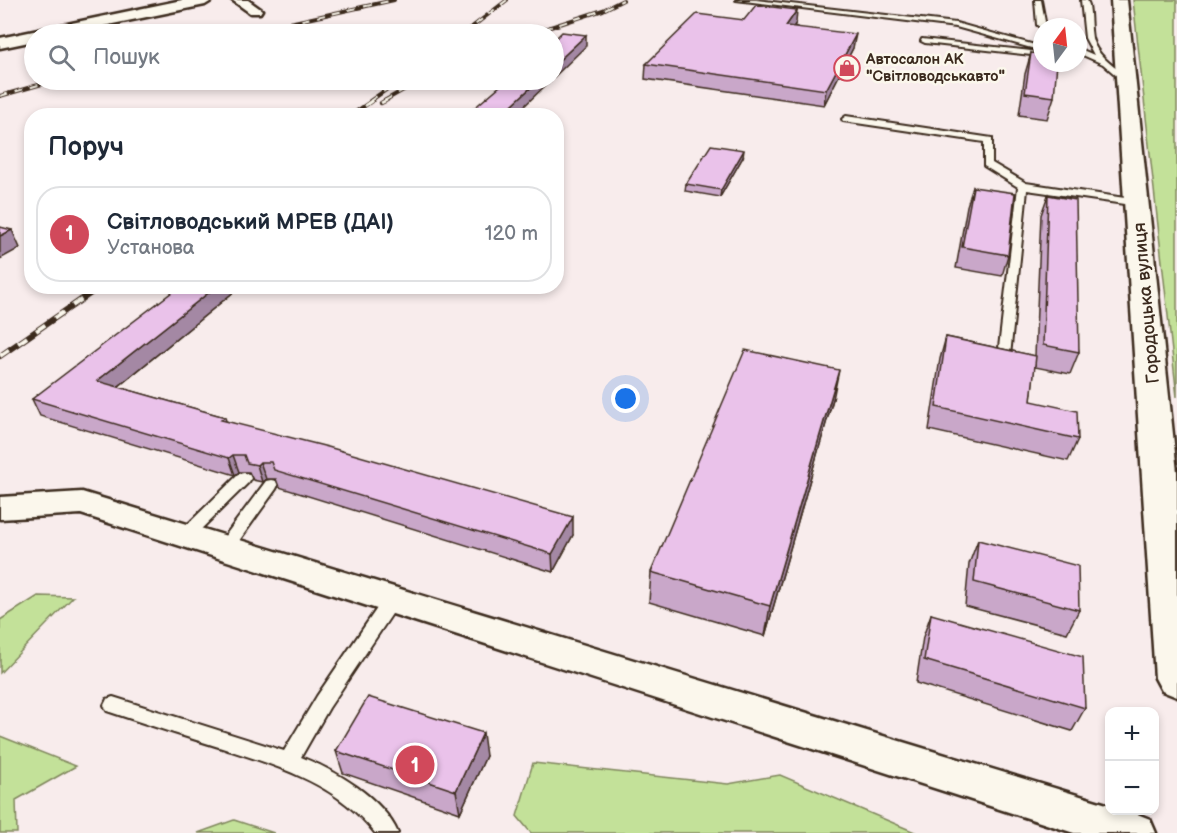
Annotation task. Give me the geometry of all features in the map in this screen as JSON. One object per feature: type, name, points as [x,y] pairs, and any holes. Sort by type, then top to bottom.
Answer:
[{"type":"main road","points":[[90,24],[205,0]]},
{"type":"main road","name":"Городоцька вулиця","points":[[1119,0],[1117,72],[1138,203],[1177,678]]},
{"type":"main road","points":[[0,44],[24,38]]},
{"type":"street","points":[[239,0],[255,10]]},
{"type":"street","points":[[0,508],[82,503],[1136,833]]},
{"type":"lane","points":[[739,0],[956,25],[1033,46]]},
{"type":"lane","points":[[1038,0],[1039,18]]},
{"type":"lane","points":[[1084,0],[1087,6],[1090,43],[1117,72]]},
{"type":"lane","points":[[925,41],[1033,53]]},
{"type":"lane","points":[[1087,55],[1117,72]]},
{"type":"lane","points":[[1087,61],[1117,72]]},
{"type":"lane","points":[[846,119],[989,140],[987,164],[1023,186],[1138,203]]},
{"type":"lane","points":[[1004,356],[1023,186]]},
{"type":"lane","points":[[186,535],[244,477]]},
{"type":"lane","points":[[225,548],[271,485]]},
{"type":"lane","points":[[288,761],[323,702],[392,600]]},
{"type":"lane","points":[[113,705],[310,769],[338,783],[372,811],[388,833]]},
{"type":"green space","points":[[1133,0],[1177,0],[1177,397]]},
{"type":"green space","points":[[38,596],[73,597],[0,673],[0,620]]},
{"type":"green space","points":[[0,736],[76,766],[16,800],[17,833],[0,833]]},
{"type":"green space","points":[[533,763],[728,784],[780,775],[917,833],[531,833],[517,816]]},
{"type":"green space","points":[[234,820],[274,833],[198,833]]},
{"type":"building","points":[[756,5],[797,10],[786,26],[856,34],[826,90],[646,64],[697,14],[744,20]]},
{"type":"building","points":[[564,32],[586,35],[564,56]]},
{"type":"building","points":[[1031,53],[1033,53],[1033,72],[1056,72],[1054,97],[1025,93]]},
{"type":"building","points":[[495,90],[528,90],[509,108],[474,108]]},
{"type":"building","points":[[711,145],[744,150],[721,190],[686,184]]},
{"type":"building","points":[[973,187],[1015,193],[1008,255],[962,247]]},
{"type":"building","points":[[1048,195],[1076,200],[1079,352],[1043,345]]},
{"type":"building","points":[[0,227],[12,230],[0,236]]},
{"type":"building","points":[[170,294],[207,294],[97,381],[225,417],[221,420],[328,447],[573,517],[552,554],[274,470],[271,462],[260,462],[257,465],[247,463],[244,455],[233,455],[229,458],[32,399]]},
{"type":"building","points":[[946,337],[1036,356],[1031,401],[1077,411],[1078,439],[936,407]]},
{"type":"building","points":[[745,350],[839,370],[770,606],[651,572]]},
{"type":"building","points":[[978,540],[1078,566],[1079,610],[974,582]]},
{"type":"building","points":[[931,614],[1083,657],[1085,708],[924,660]]},
{"type":"building","points":[[368,697],[483,733],[456,791],[336,751]]},
{"type":"railway","points":[[285,24],[394,0]]},
{"type":"railway","points":[[476,24],[507,0]]},
{"type":"railway","points":[[560,24],[603,10],[623,0]]},
{"type":"railway","points":[[0,96],[24,89]]},
{"type":"railway","points":[[370,101],[386,90]]},
{"type":"railway","points":[[384,101],[403,90]]},
{"type":"railway","points":[[362,108],[373,100]]},
{"type":"railway","points":[[381,103],[387,100]]},
{"type":"railway","points":[[0,356],[89,294]]},
{"type":"place","name":"Автосалон АК \"Світловодськавто\"","points":[[847,68]]},
{"type":"place","name":"Світловодський МРЕВ (ДАІ)","points":[[415,765]]}]
